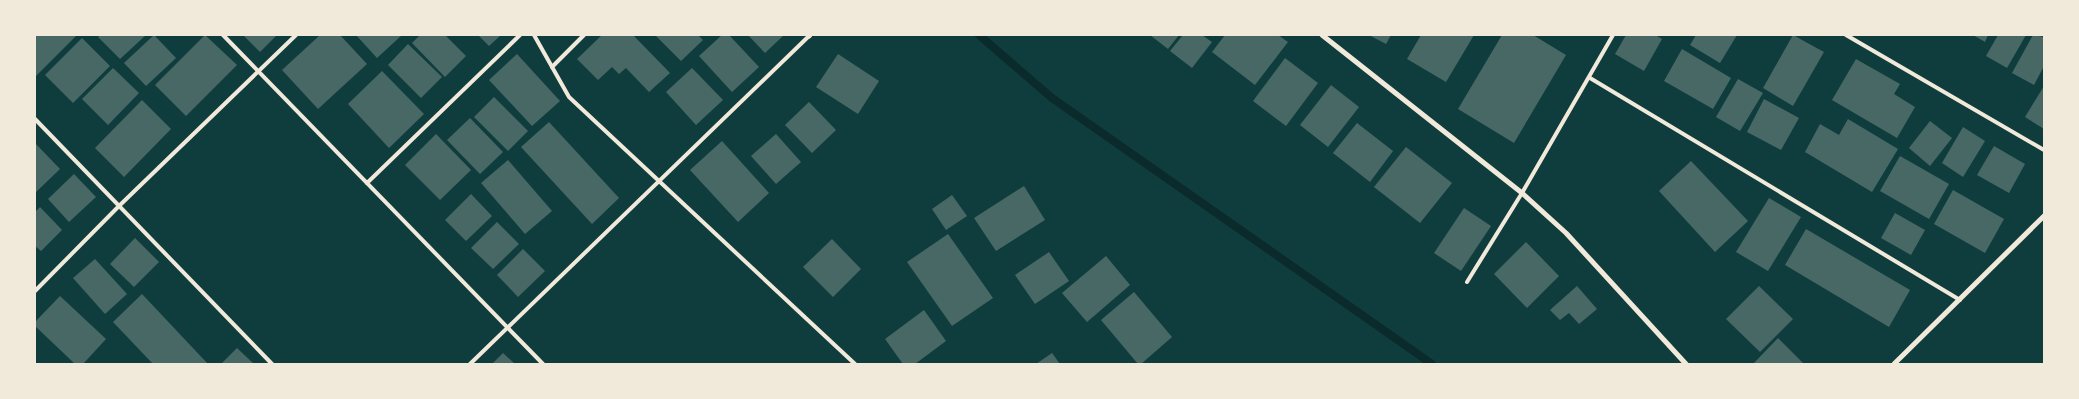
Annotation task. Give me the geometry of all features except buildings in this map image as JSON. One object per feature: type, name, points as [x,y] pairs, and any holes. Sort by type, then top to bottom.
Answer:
[{"type":"street","points":[[1322,35],[1522,193],[1566,233],[1686,364]]},
{"type":"street","points":[[1894,364],[2044,216]]},
{"type":"lane","points":[[223,35],[543,364]]},
{"type":"lane","points":[[35,291],[119,206],[296,35]]},
{"type":"lane","points":[[367,184],[520,35]]},
{"type":"lane","points":[[534,35],[569,97],[855,364]]},
{"type":"lane","points":[[552,67],[584,35]]},
{"type":"lane","points":[[1466,282],[1522,193],[1590,78],[1613,35]]},
{"type":"lane","points":[[1846,35],[2044,150]]},
{"type":"lane","points":[[470,364],[809,36]]},
{"type":"lane","points":[[1590,78],[1960,300]]},
{"type":"lane","points":[[35,119],[272,364]]},
{"type":"waterway","points":[[979,35],[1052,98],[1432,364]]}]
